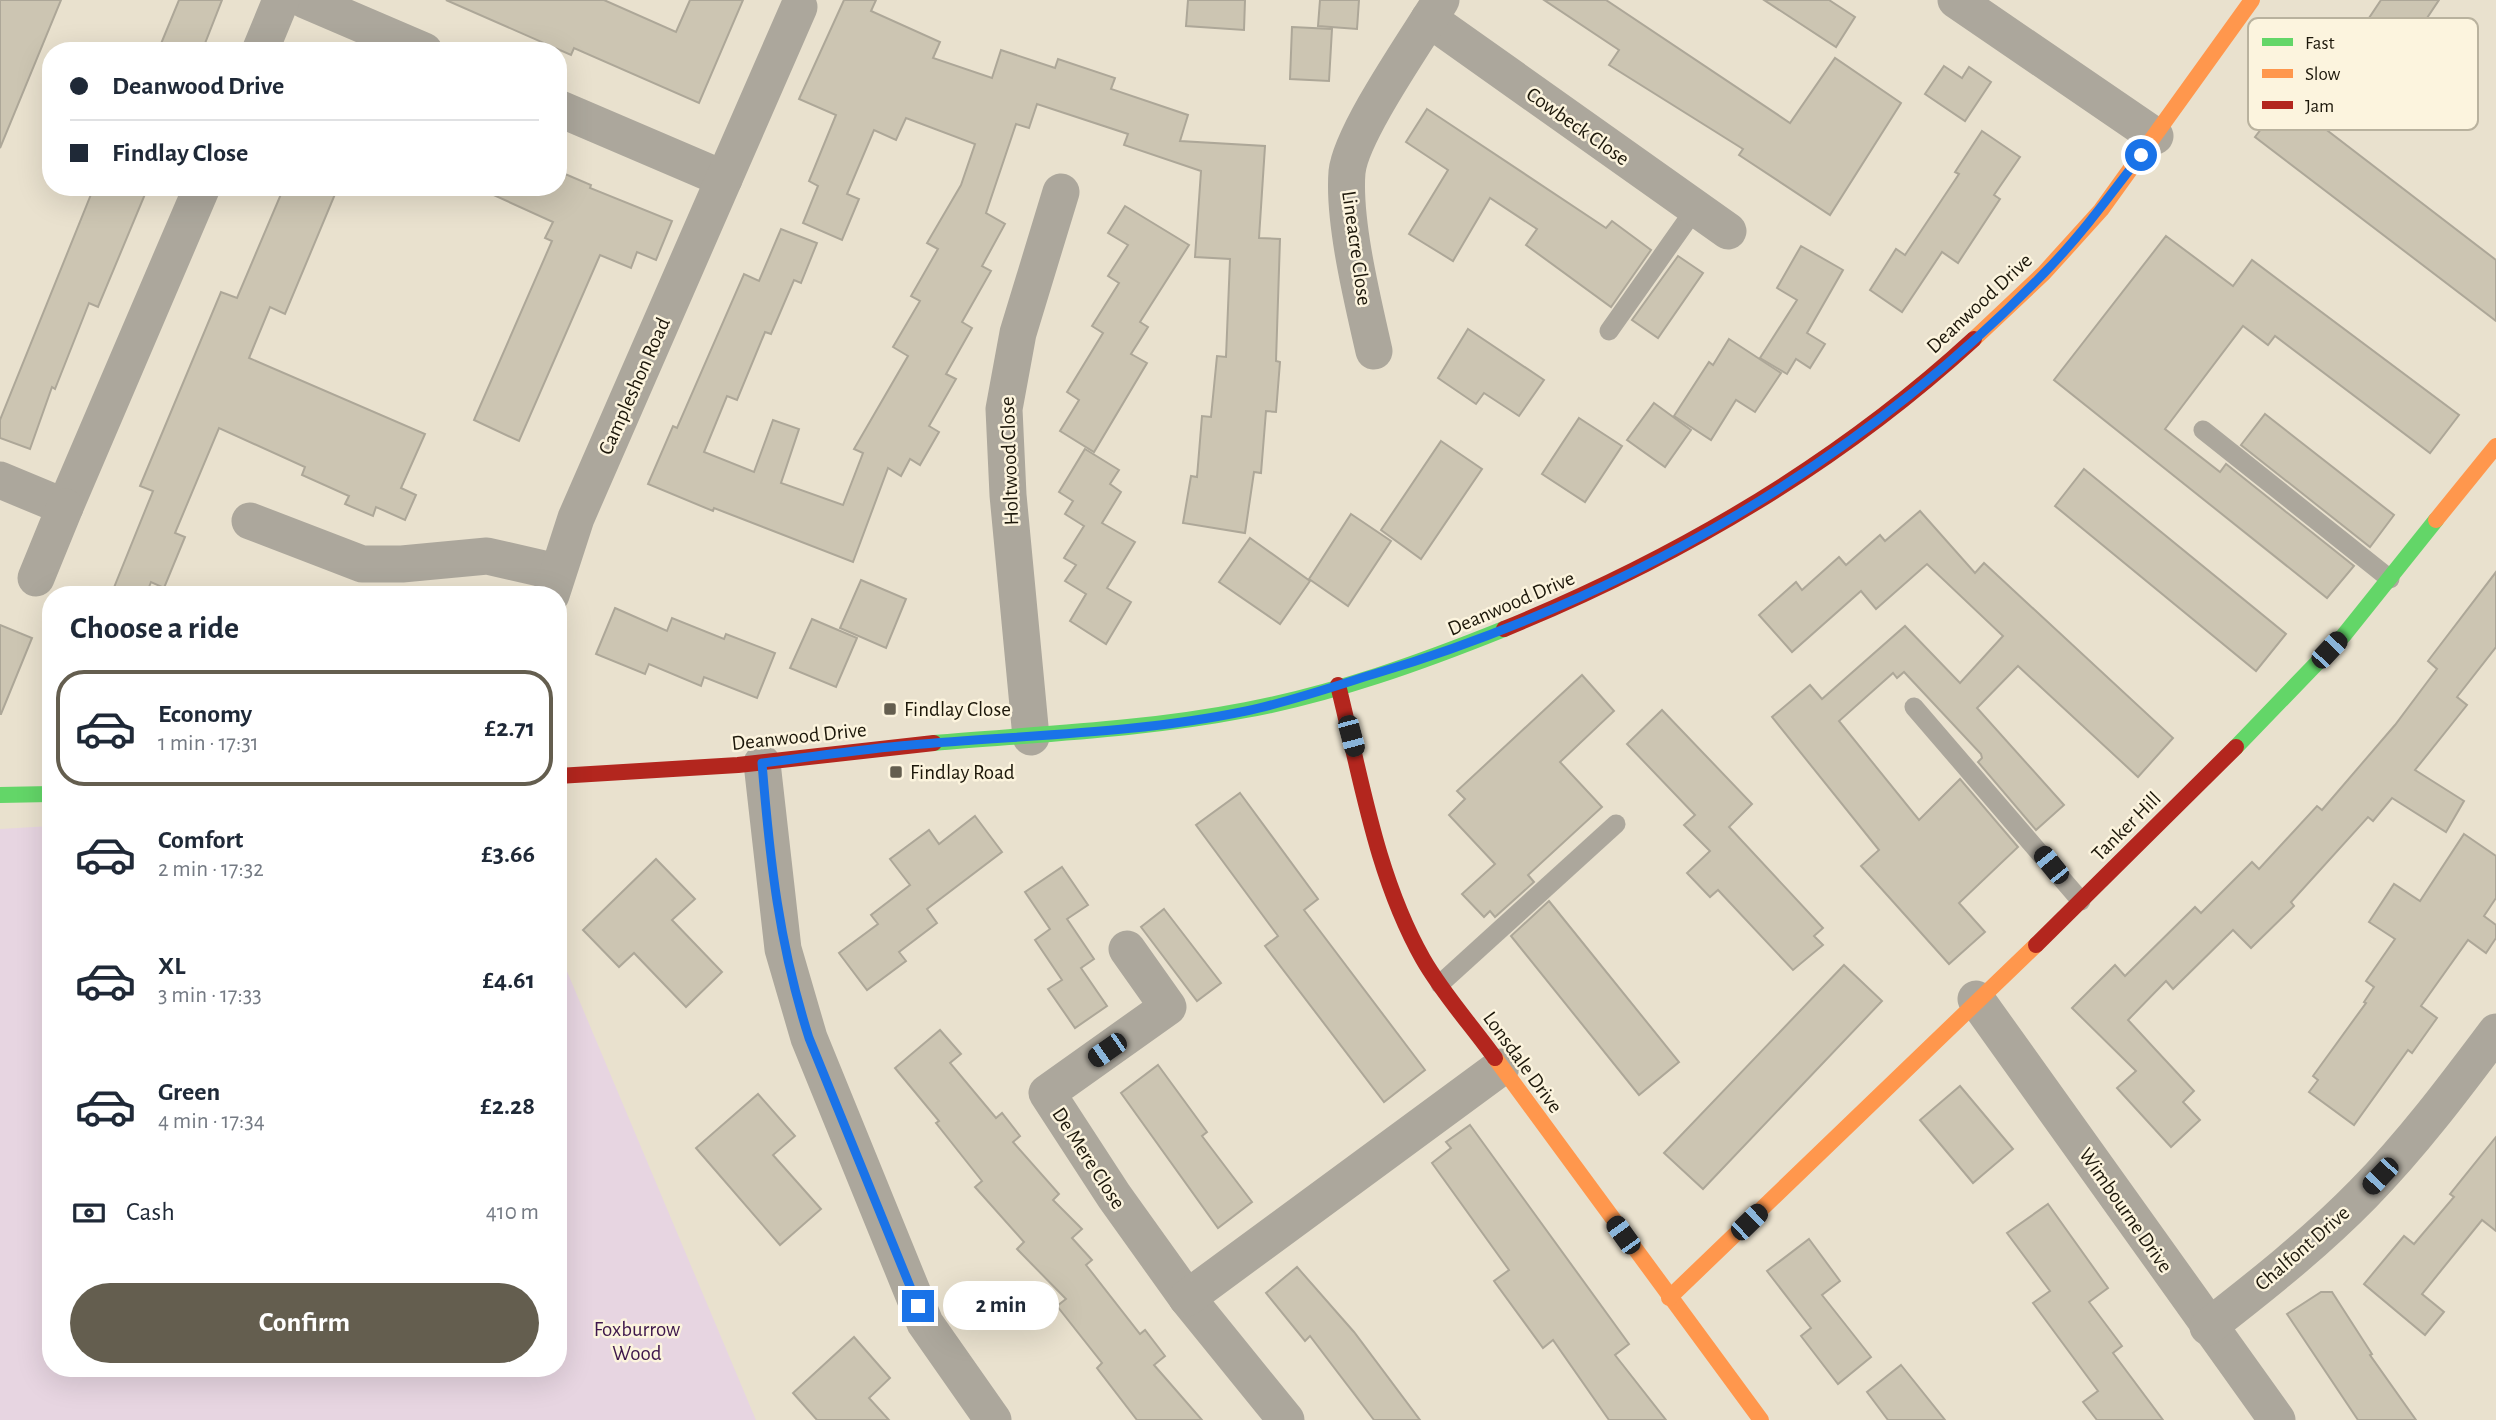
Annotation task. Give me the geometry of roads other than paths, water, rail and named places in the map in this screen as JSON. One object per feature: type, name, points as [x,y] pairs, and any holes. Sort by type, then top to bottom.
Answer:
[{"type":"street","points":[[264,42],[281,0]]},
{"type":"street","points":[[305,0],[403,42]]},
{"type":"street","name":"Deanwood Drive","points":[[567,775],[762,763],[907,745],[1150,726],[1248,710],[1448,652],[1570,602],[1701,536],[1827,458],[1939,370],[2045,272],[2088,223],[2155,136],[2252,0]]},
{"type":"street","points":[[1967,3],[2155,136]]},
{"type":"street","name":"Campleshon Road","points":[[554,583],[576,518],[799,7]]},
{"type":"street","name":"Cowbeck Close","points":[[1435,10],[1695,209],[1728,231]]},
{"type":"street","name":"Lineacre Close","points":[[1374,351],[1354,249],[1347,171],[1367,122],[1435,10]]},
{"type":"street","points":[[567,112],[724,179]]},
{"type":"street","name":"Holtwood Close","points":[[1031,737],[1008,495],[1004,409],[1018,333],[1060,192]]},
{"type":"street","points":[[36,579],[198,196]]},
{"type":"street","name":"Tanker Hill","points":[[1669,1298],[1976,999],[2081,901],[2286,697],[2390,579],[2496,446]]},
{"type":"street","points":[[0,480],[65,507]]},
{"type":"street","points":[[250,521],[362,564],[402,564],[487,556],[554,583]]},
{"type":"street","name":"Lonsdale Drive","points":[[1338,685],[1389,881],[1408,932],[1440,984],[1760,1420]]},
{"type":"street","points":[[762,763],[783,949],[809,1038],[925,1323],[989,1419]]},
{"type":"street","points":[[0,795],[42,794]]},
{"type":"street","name":"De Mere Close","points":[[1127,949],[1168,1007],[1047,1093],[1114,1196],[1187,1298],[1286,1420]]},
{"type":"street","name":"Wimbourne Drive","points":[[1976,999],[2277,1420]]},
{"type":"street","name":"Chalfont Drive","points":[[2208,1327],[2284,1268],[2363,1194],[2435,1112],[2496,1032]]},
{"type":"street","points":[[1187,1298],[1500,1067]]},
{"type":"lane","points":[[1609,331],[1695,209]]},
{"type":"lane","points":[[2203,430],[2390,579]]},
{"type":"lane","points":[[1914,707],[2081,901]]},
{"type":"lane","points":[[1440,984],[1616,824]]},
{"type":"place","name":"Findlay Close","points":[[890,709]]},
{"type":"place","name":"Findlay Road","points":[[896,772]]},
{"type":"park label","name":"Foxburrow Wood","points":[[637,1341]]}]
